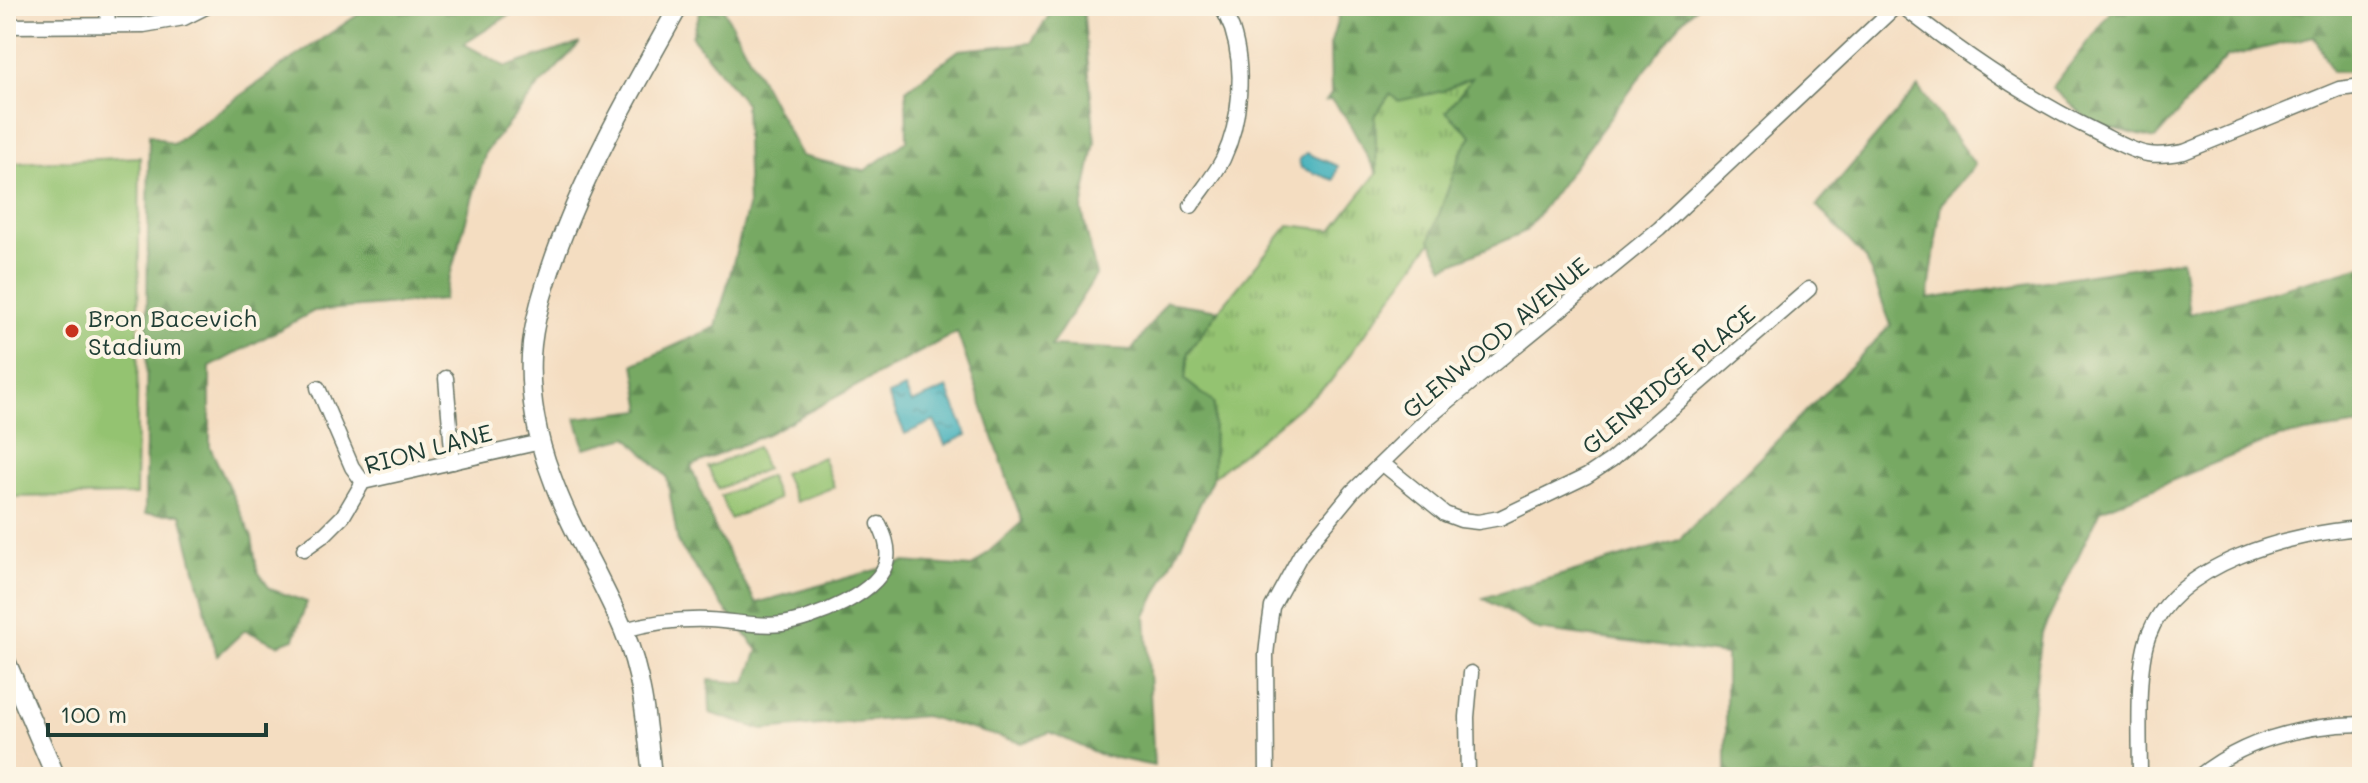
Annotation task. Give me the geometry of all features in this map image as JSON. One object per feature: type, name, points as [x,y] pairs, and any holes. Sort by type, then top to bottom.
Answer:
[{"type":"street","points":[[107,6],[108,25]]},
{"type":"street","points":[[6,26],[144,25],[184,18],[208,6]]},
{"type":"street","points":[[652,777],[640,683],[624,630],[570,522],[551,476],[534,408],[531,373],[543,292],[564,232],[583,187],[679,6]]},
{"type":"street","points":[[1191,206],[1222,160],[1234,128],[1239,95],[1232,29],[1221,6]]},
{"type":"street","name":"GLENWOOD AVENUE","points":[[1267,777],[1266,655],[1272,607],[1301,554],[1353,491],[1429,417],[1659,229],[1896,6]]},
{"type":"street","points":[[1902,6],[1962,53],[2008,82],[2077,122],[2147,154],[2184,152],[2339,89],[2362,86]]},
{"type":"street","name":"GLENRIDGE PLACE","points":[[1383,464],[1445,514],[1478,522],[1500,518],[1587,476],[1611,460],[1809,289]]},
{"type":"street","points":[[446,378],[453,462]]},
{"type":"street","points":[[318,388],[352,467],[363,482]]},
{"type":"street","name":"RION LANE","points":[[304,549],[343,516],[363,482],[541,442]]},
{"type":"street","points":[[624,630],[675,621],[780,624],[820,614],[869,586],[878,577],[887,562],[887,542],[879,524]]},
{"type":"street","points":[[2140,777],[2143,657],[2148,636],[2171,599],[2205,575],[2267,546],[2301,536],[2362,528]]},
{"type":"street","points":[[6,661],[56,777]]},
{"type":"street","points":[[1468,777],[1467,717],[1471,673]]},
{"type":"street","points":[[2198,777],[2230,755],[2273,736],[2307,728],[2362,724]]},
{"type":"green space","points":[[371,6],[523,6],[464,44],[506,67],[580,43],[535,91],[486,151],[443,300],[314,311],[210,367],[210,447],[252,537],[257,570],[270,589],[307,602],[294,639],[278,645],[245,630],[217,656],[181,514],[145,514],[149,134],[173,144]]},
{"type":"green space","points":[[702,6],[722,6],[801,156],[864,171],[907,141],[906,90],[959,50],[1031,43],[1055,6],[1083,6],[1095,142],[1082,210],[1096,275],[1051,346],[1132,350],[1167,302],[1219,310],[1188,352],[1185,380],[1214,403],[1213,477],[1146,616],[1154,766],[1101,755],[1050,732],[1022,743],[924,716],[763,730],[710,713],[709,680],[746,683],[758,650],[678,543],[667,477],[628,437],[585,448],[576,418],[642,410],[634,364],[716,327],[748,207],[745,103],[692,37]],"holes":[[[957,332],[1022,522],[972,567],[904,562],[756,603],[716,531],[691,466],[767,434]]]},
{"type":"green space","points":[[1331,6],[1697,6],[1682,21],[1526,231],[1444,267],[1430,240],[1461,153],[1472,136],[1446,112],[1473,77],[1443,91],[1398,101],[1390,94],[1375,116],[1377,174],[1346,117],[1331,100],[1326,101],[1331,94],[1330,45],[1339,15]]},
{"type":"green space","points":[[2115,6],[2244,6],[2244,17],[2262,6],[2362,6],[2362,72],[2332,72],[2314,36],[2227,57],[2155,139],[2094,124],[2052,88]]},
{"type":"green space","points":[[1475,75],[1472,136],[1461,153],[1431,242],[1330,382],[1213,477],[1214,403],[1185,380],[1188,352],[1289,225],[1332,230],[1376,174],[1375,116],[1390,94]]},
{"type":"green space","points":[[1918,87],[1975,165],[1941,204],[1928,299],[2182,260],[2189,314],[2362,266],[2362,425],[2278,437],[2100,510],[2042,633],[2024,777],[1726,777],[1726,655],[1538,630],[1483,598],[1679,540],[1891,325],[1866,259],[1817,206]]},
{"type":"green space","name":"Bron Bacevich Stadium","points":[[140,157],[136,495],[6,497],[6,167],[15,163]]},
{"type":"green space","points":[[757,447],[766,469],[718,489],[708,467]]},
{"type":"green space","points":[[823,457],[834,487],[796,502],[783,473]]},
{"type":"green space","points":[[769,476],[778,499],[730,519],[721,496]]},
{"type":"water","points":[[1306,153],[1338,166],[1334,180],[1301,168],[1299,160]]},
{"type":"water","points":[[905,388],[912,403],[947,388],[967,435],[945,445],[934,421],[905,434],[888,395]]},
{"type":"place","name":"Bron Bacevich Stadium","points":[[72,331]]}]
